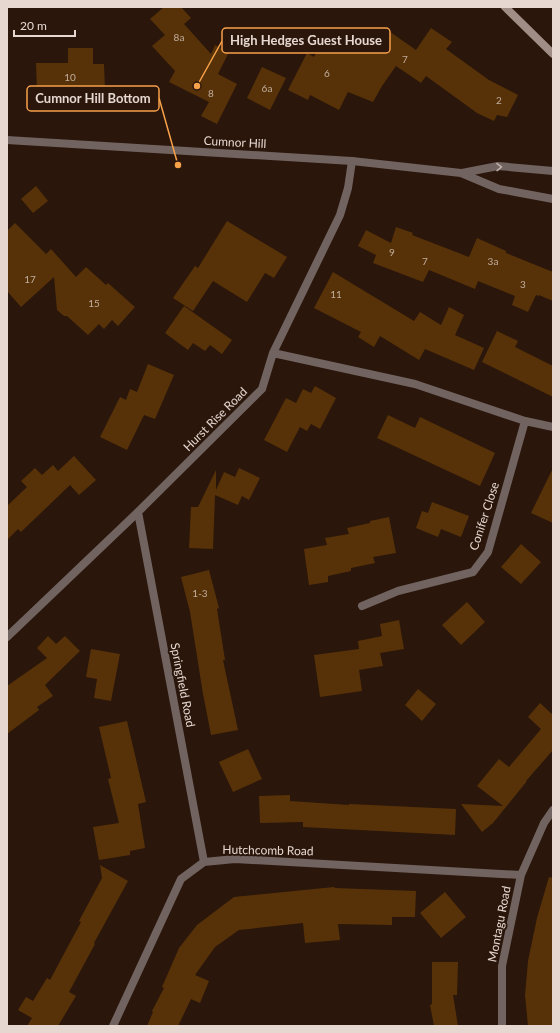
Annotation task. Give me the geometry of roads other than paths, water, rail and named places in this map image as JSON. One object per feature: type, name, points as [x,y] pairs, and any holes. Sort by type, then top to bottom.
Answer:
[{"type":"main road","points":[[506,7],[553,54]]},
{"type":"street","name":"Cumnor Hill","points":[[7,140],[352,161],[461,173],[499,189],[553,199]]},
{"type":"street","name":"Hurst Rise Road","points":[[7,637],[138,512],[262,389],[272,353],[340,215],[348,188],[352,161]]},
{"type":"street","name":"Cumnor Hill","points":[[461,173],[498,166],[553,171]]},
{"type":"street","points":[[272,353],[415,384],[525,421],[553,427]]},
{"type":"street","name":"Conifer Close","points":[[362,606],[398,591],[473,572],[488,552],[525,421]]},
{"type":"street","name":"Springfield Road","points":[[138,512],[204,862]]},
{"type":"street","name":"Montagu Road","points":[[502,1026],[502,966],[521,875],[544,823],[553,810]]},
{"type":"street","name":"Hutchcomb Road","points":[[204,862],[235,859],[521,875]]},
{"type":"street","points":[[113,1026],[181,879],[204,862]]},
{"type":"place","name":"High Hedges Guest House","points":[[197,86]]},
{"type":"place","name":"Cumnor Hill Bottom","points":[[178,165]]}]
